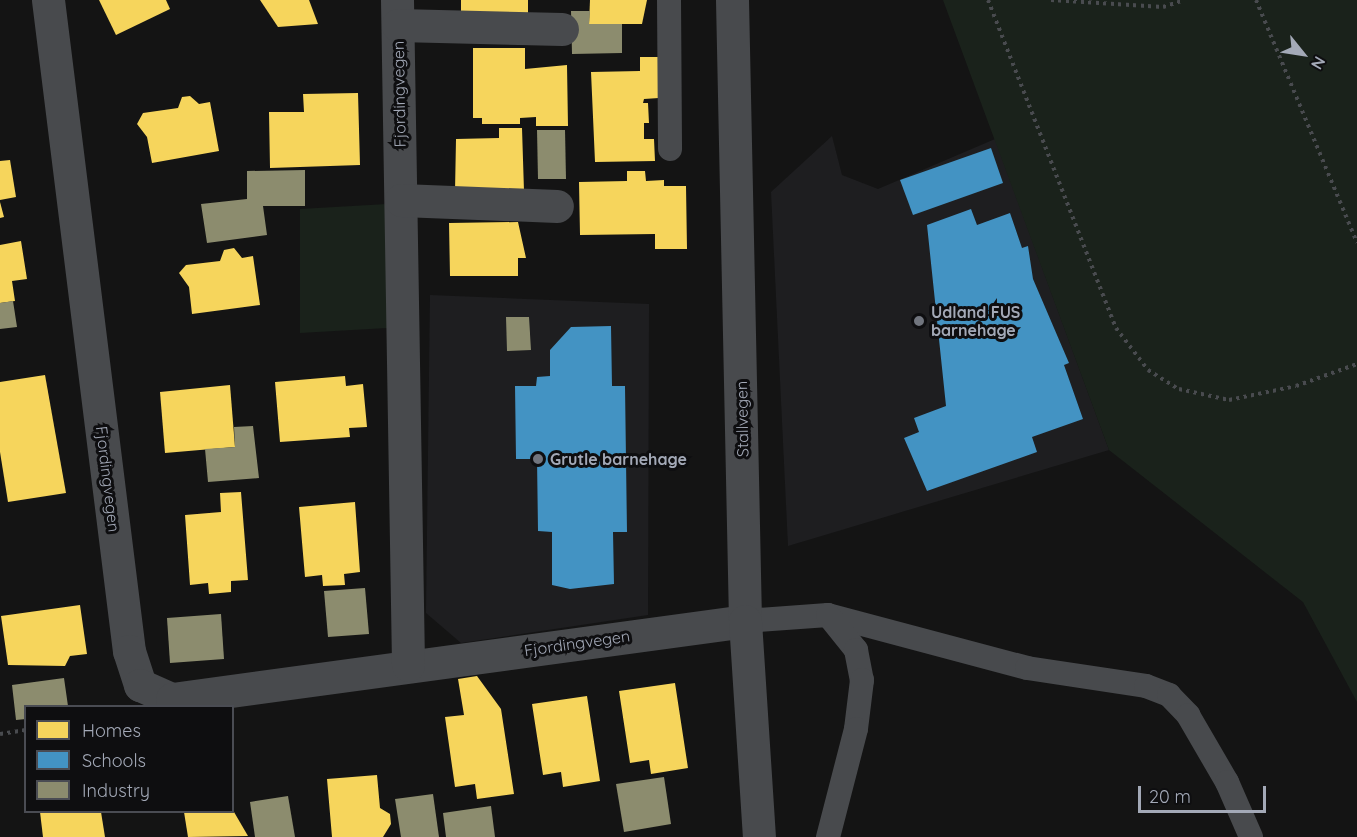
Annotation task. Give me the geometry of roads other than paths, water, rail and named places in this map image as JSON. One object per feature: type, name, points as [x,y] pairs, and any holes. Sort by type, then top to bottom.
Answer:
[{"type":"street","name":"Fjordingvegen","points":[[48,0],[129,651],[140,686],[172,699],[745,621]]},
{"type":"street","name":"Stallvegen","points":[[732,0],[745,621],[759,837]]},
{"type":"street","name":"Fjordingvegen","points":[[408,666],[398,12],[562,29]]},
{"type":"street","points":[[401,200],[557,206]]},
{"type":"lane","points":[[669,0],[670,149]]},
{"type":"lane","points":[[745,621],[828,615],[1028,668],[1146,686],[1169,695],[1188,715],[1227,782],[1251,837]]},
{"type":"lane","points":[[828,615],[856,650],[862,680],[856,729],[828,837]]},
{"type":"place","name":"Udland FUS barnehage","points":[[919,321]]},
{"type":"place","name":"Grutle barnehage","points":[[538,459]]}]
